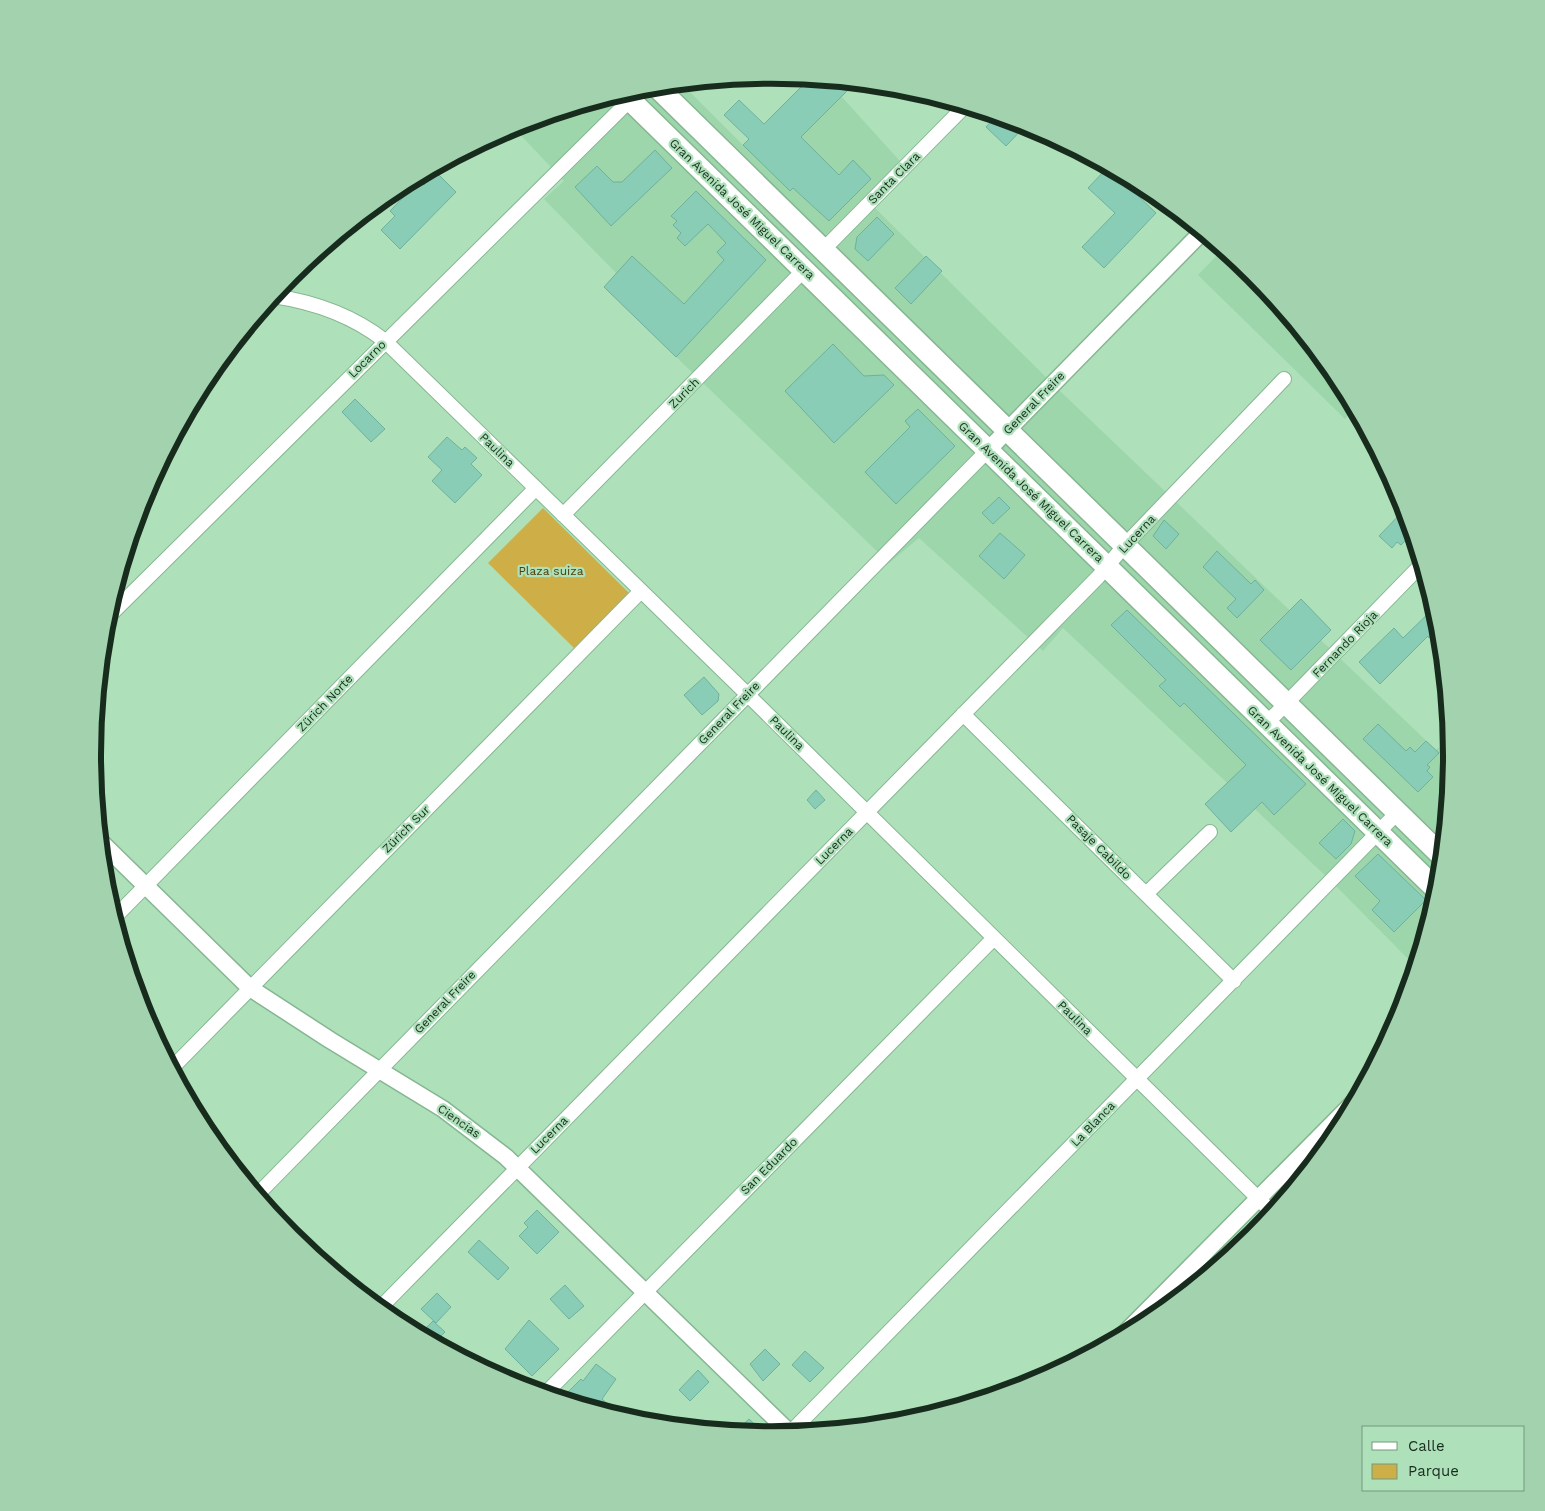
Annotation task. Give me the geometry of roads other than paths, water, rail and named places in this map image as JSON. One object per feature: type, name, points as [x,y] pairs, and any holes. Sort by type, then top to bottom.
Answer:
[{"type":"main road","points":[[663,93],[1397,813],[1435,838]]},
{"type":"main road","name":"Gran Avenida José Miguel Carrera","points":[[635,99],[804,270],[1431,885]]},
{"type":"street","name":"Locarno","points":[[118,607],[385,341],[635,99]]},
{"type":"street","name":"Santa Clara","points":[[823,250],[960,111]]},
{"type":"street","name":"General Freire","points":[[261,1191],[1198,236]]},
{"type":"street","name":"Zurich","points":[[563,515],[804,270]]},
{"type":"street","name":"Paulina","points":[[282,298],[312,304],[340,314],[385,341],[747,694],[1267,1209]]},
{"type":"street","name":"Lucerna","points":[[385,1303],[1108,567],[1125,546],[1284,379]]},
{"type":"street","name":"Zürich Norte","points":[[120,912],[536,488]]},
{"type":"street","name":"Fernando Rioja","points":[[1267,724],[1417,569]]},
{"type":"street","name":"Zürich Sur","points":[[176,1064],[641,591]]},
{"type":"street","name":"Pasaje Cabildo","points":[[963,714],[1234,981]]},
{"type":"street","name":"La Blanca","points":[[797,1426],[1397,813]]},
{"type":"street","points":[[1146,894],[1210,832]]},
{"type":"street","name":"Ciencias","points":[[106,838],[146,885],[250,988],[442,1109],[488,1142],[518,1168],[783,1427]]},
{"type":"street","name":"San Eduardo","points":[[550,1389],[994,938]]},
{"type":"street","points":[[1140,1318],[1337,1119]]},
{"type":"park label","name":"Plaza suiza","points":[[551,571]]}]
